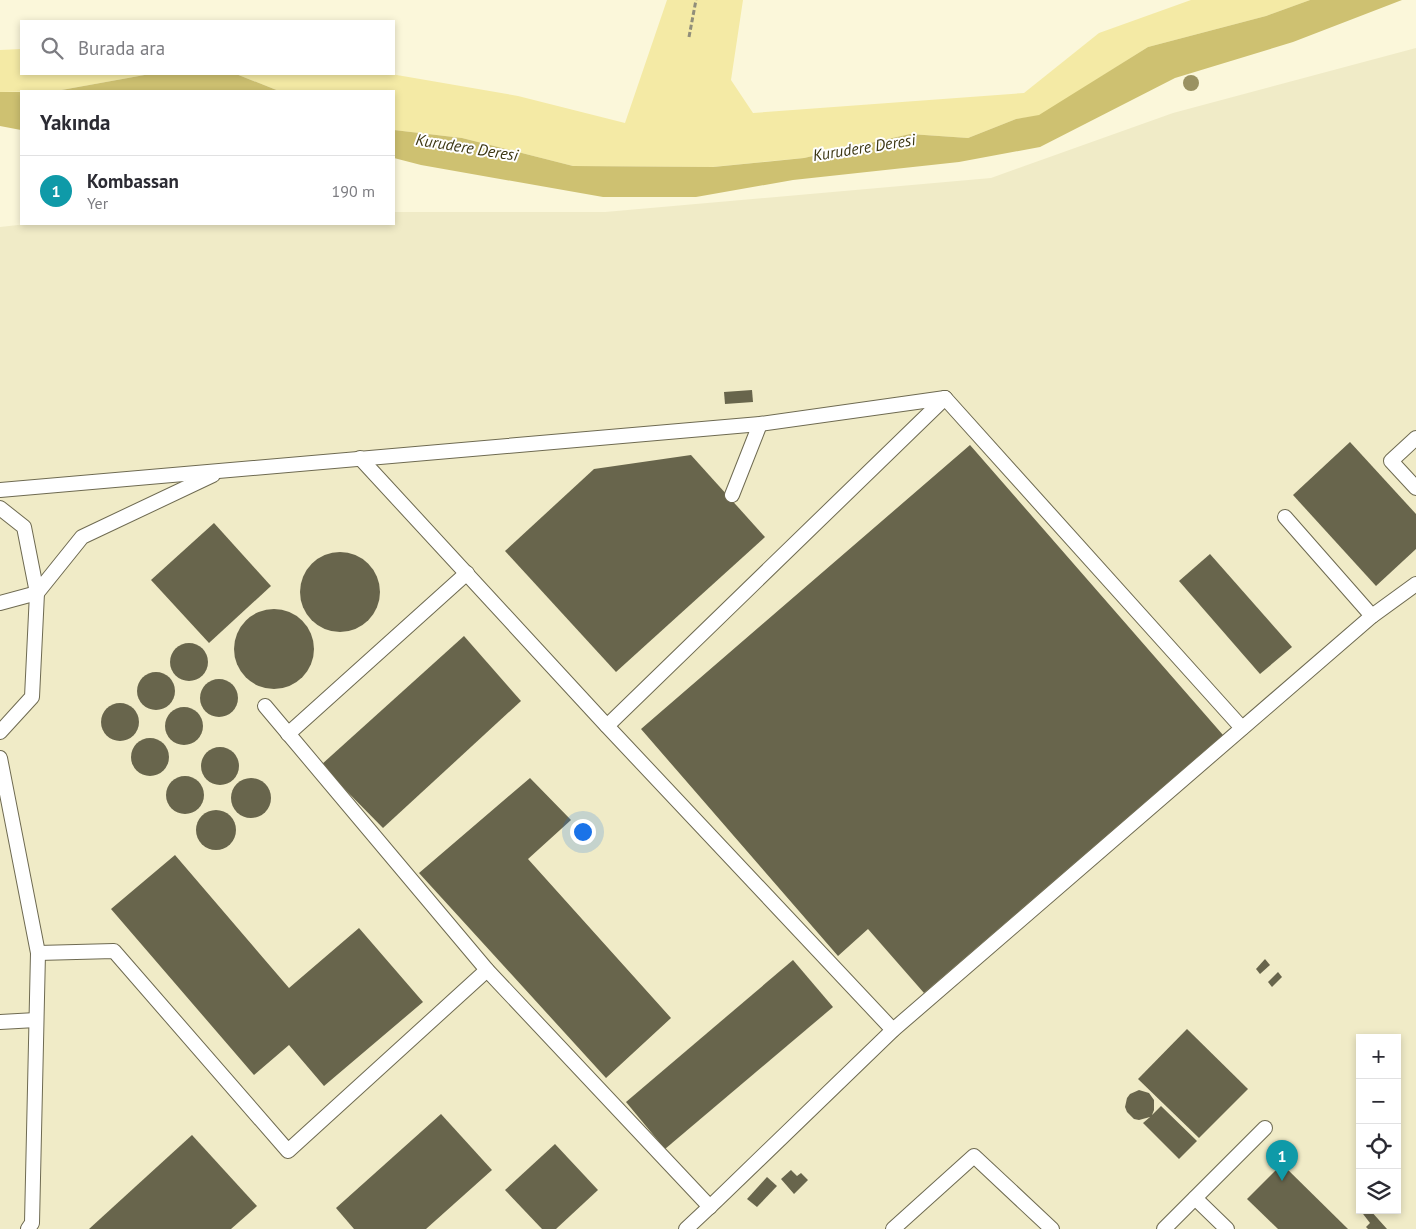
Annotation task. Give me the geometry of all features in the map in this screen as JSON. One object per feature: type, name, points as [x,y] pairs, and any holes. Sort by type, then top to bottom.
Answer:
[{"type":"lane","points":[[0,490],[760,424],[945,398]]},
{"type":"lane","points":[[607,726],[945,398]]},
{"type":"lane","points":[[945,398],[1242,728]]},
{"type":"lane","points":[[732,495],[760,424]]},
{"type":"lane","points":[[1416,438],[1391,461],[1416,488]]},
{"type":"lane","points":[[360,458],[607,726],[893,1030]]},
{"type":"lane","points":[[0,603],[37,593],[82,537],[223,470]]},
{"type":"lane","points":[[0,508],[24,527],[37,593],[32,696],[0,732]]},
{"type":"lane","points":[[1284,516],[1372,616]]},
{"type":"lane","points":[[288,734],[466,573]]},
{"type":"lane","points":[[686,1229],[893,1030],[1372,616],[1416,584]]},
{"type":"lane","points":[[265,706],[487,970],[710,1207]]},
{"type":"lane","points":[[0,758],[38,953],[32,1223],[28,1229]]},
{"type":"lane","points":[[38,953],[114,951],[288,1150],[487,970]]},
{"type":"lane","points":[[0,1022],[36,1020]]},
{"type":"lane","points":[[1164,1229],[1265,1128]]},
{"type":"lane","points":[[893,1229],[974,1156],[1052,1229]]},
{"type":"lane","points":[[1195,1198],[1227,1229]]},
{"type":"path","points":[[689,37],[696,0]]},
{"type":"shaded area","points":[[667,0],[743,0],[731,80],[753,113],[1024,93],[1099,33],[1191,0],[1310,0],[1266,16],[1148,47],[1039,116],[1016,119],[968,138],[910,134],[804,158],[712,167],[573,166],[462,138],[395,130],[395,90],[276,90],[239,75],[395,75],[518,96],[625,123]]},
{"type":"shaded area","points":[[1416,48],[1416,1229],[0,1229],[0,227],[20,225],[395,225],[395,212],[605,212],[991,178],[1173,113]]},
{"type":"shaded area","points":[[20,49],[20,75],[144,75],[62,90],[0,92],[0,50]]},
{"type":"water","name":"Kurudere Deresi","points":[[1310,0],[1402,0],[1293,42],[1175,78],[1040,147],[959,162],[793,180],[696,197],[603,197],[421,165],[395,158],[395,130],[462,138],[573,166],[713,167],[804,158],[910,134],[968,138],[1016,119],[1039,115],[1148,47],[1266,16]]},
{"type":"water","points":[[144,75],[239,75],[276,90],[62,90]]},
{"type":"water","points":[[0,92],[20,92],[20,130],[0,126]]},
{"type":"building","points":[[752,390],[753,402],[725,404],[724,392]]},
{"type":"building","points":[[1350,442],[1416,514],[1416,549],[1376,586],[1293,495]]},
{"type":"building","points":[[970,445],[1223,735],[924,993],[868,929],[838,956],[641,729]]},
{"type":"building","points":[[691,455],[765,537],[616,672],[505,551],[594,469]]},
{"type":"building","points":[[214,523],[271,586],[209,643],[151,580]]},
{"type":"building","points":[[340,552],[355,555],[368,564],[377,577],[380,592],[377,607],[368,620],[355,629],[340,632],[325,629],[312,620],[303,607],[300,592],[303,577],[312,564],[325,555]]},
{"type":"building","points":[[1210,554],[1292,647],[1260,674],[1179,581]]},
{"type":"building","points":[[274,609],[289,612],[302,621],[311,634],[314,649],[311,664],[302,677],[289,686],[274,689],[259,686],[246,677],[237,664],[234,649],[237,634],[246,621],[259,612]]},
{"type":"building","points":[[464,636],[521,701],[383,828],[321,765]]},
{"type":"building","points":[[189,643],[203,648],[208,662],[203,676],[189,681],[175,676],[170,662],[175,648]]},
{"type":"building","points":[[156,672],[170,677],[175,691],[170,705],[156,710],[142,705],[137,691],[142,677]]},
{"type":"building","points":[[219,679],[233,684],[238,698],[233,712],[219,717],[205,712],[200,698],[205,684]]},
{"type":"building","points":[[120,703],[134,708],[139,722],[134,736],[120,741],[106,736],[101,722],[106,708]]},
{"type":"building","points":[[184,707],[198,712],[203,726],[198,740],[184,745],[170,740],[165,726],[170,712]]},
{"type":"building","points":[[150,738],[164,743],[169,757],[164,771],[150,776],[136,771],[131,757],[136,743]]},
{"type":"building","points":[[220,747],[234,752],[239,766],[234,780],[220,785],[206,780],[201,766],[206,752]]},
{"type":"building","points":[[185,776],[199,781],[204,795],[199,809],[185,814],[171,809],[166,795],[171,781]]},
{"type":"building","points":[[255,778],[262,781],[268,787],[271,798],[270,806],[262,815],[255,818],[247,818],[240,815],[232,806],[231,794],[234,787],[243,779]]},
{"type":"building","points":[[530,778],[571,820],[528,859],[671,1018],[606,1078],[419,873]]},
{"type":"building","points":[[220,810],[227,813],[233,819],[236,830],[235,838],[227,847],[220,850],[212,850],[205,847],[197,838],[196,826],[199,819],[208,811]]},
{"type":"building","points":[[175,855],[289,988],[359,928],[423,1002],[324,1086],[289,1045],[254,1075],[111,909]]},
{"type":"building","points":[[1265,959],[1270,965],[1260,974],[1256,969]]},
{"type":"building","points":[[793,960],[833,1007],[665,1149],[626,1102]]},
{"type":"building","points":[[1278,972],[1282,977],[1272,987],[1268,982]]},
{"type":"building","points":[[1187,1029],[1248,1089],[1199,1138],[1138,1079]]},
{"type":"building","points":[[1139,1090],[1149,1093],[1154,1100],[1152,1115],[1161,1106],[1197,1141],[1179,1159],[1143,1123],[1150,1117],[1139,1120],[1134,1119],[1127,1112],[1125,1107],[1127,1098],[1130,1094]]},
{"type":"building","points":[[441,1114],[492,1170],[426,1229],[354,1229],[336,1208]]},
{"type":"building","points":[[192,1135],[257,1206],[231,1229],[89,1229]]},
{"type":"building","points":[[555,1144],[598,1190],[556,1229],[542,1229],[505,1190]]},
{"type":"building","points":[[1282,1164],[1348,1229],[1278,1229],[1247,1199]]},
{"type":"building","points":[[791,1170],[797,1176],[801,1173],[808,1180],[794,1194],[781,1179]]},
{"type":"building","points":[[767,1177],[777,1186],[757,1207],[747,1199]]},
{"type":"building","points":[[1363,1214],[1374,1214],[1387,1229],[1368,1229],[1366,1227],[1370,1223]]},
{"type":"place","name":"Kombassan","points":[[1282,1181]]}]
